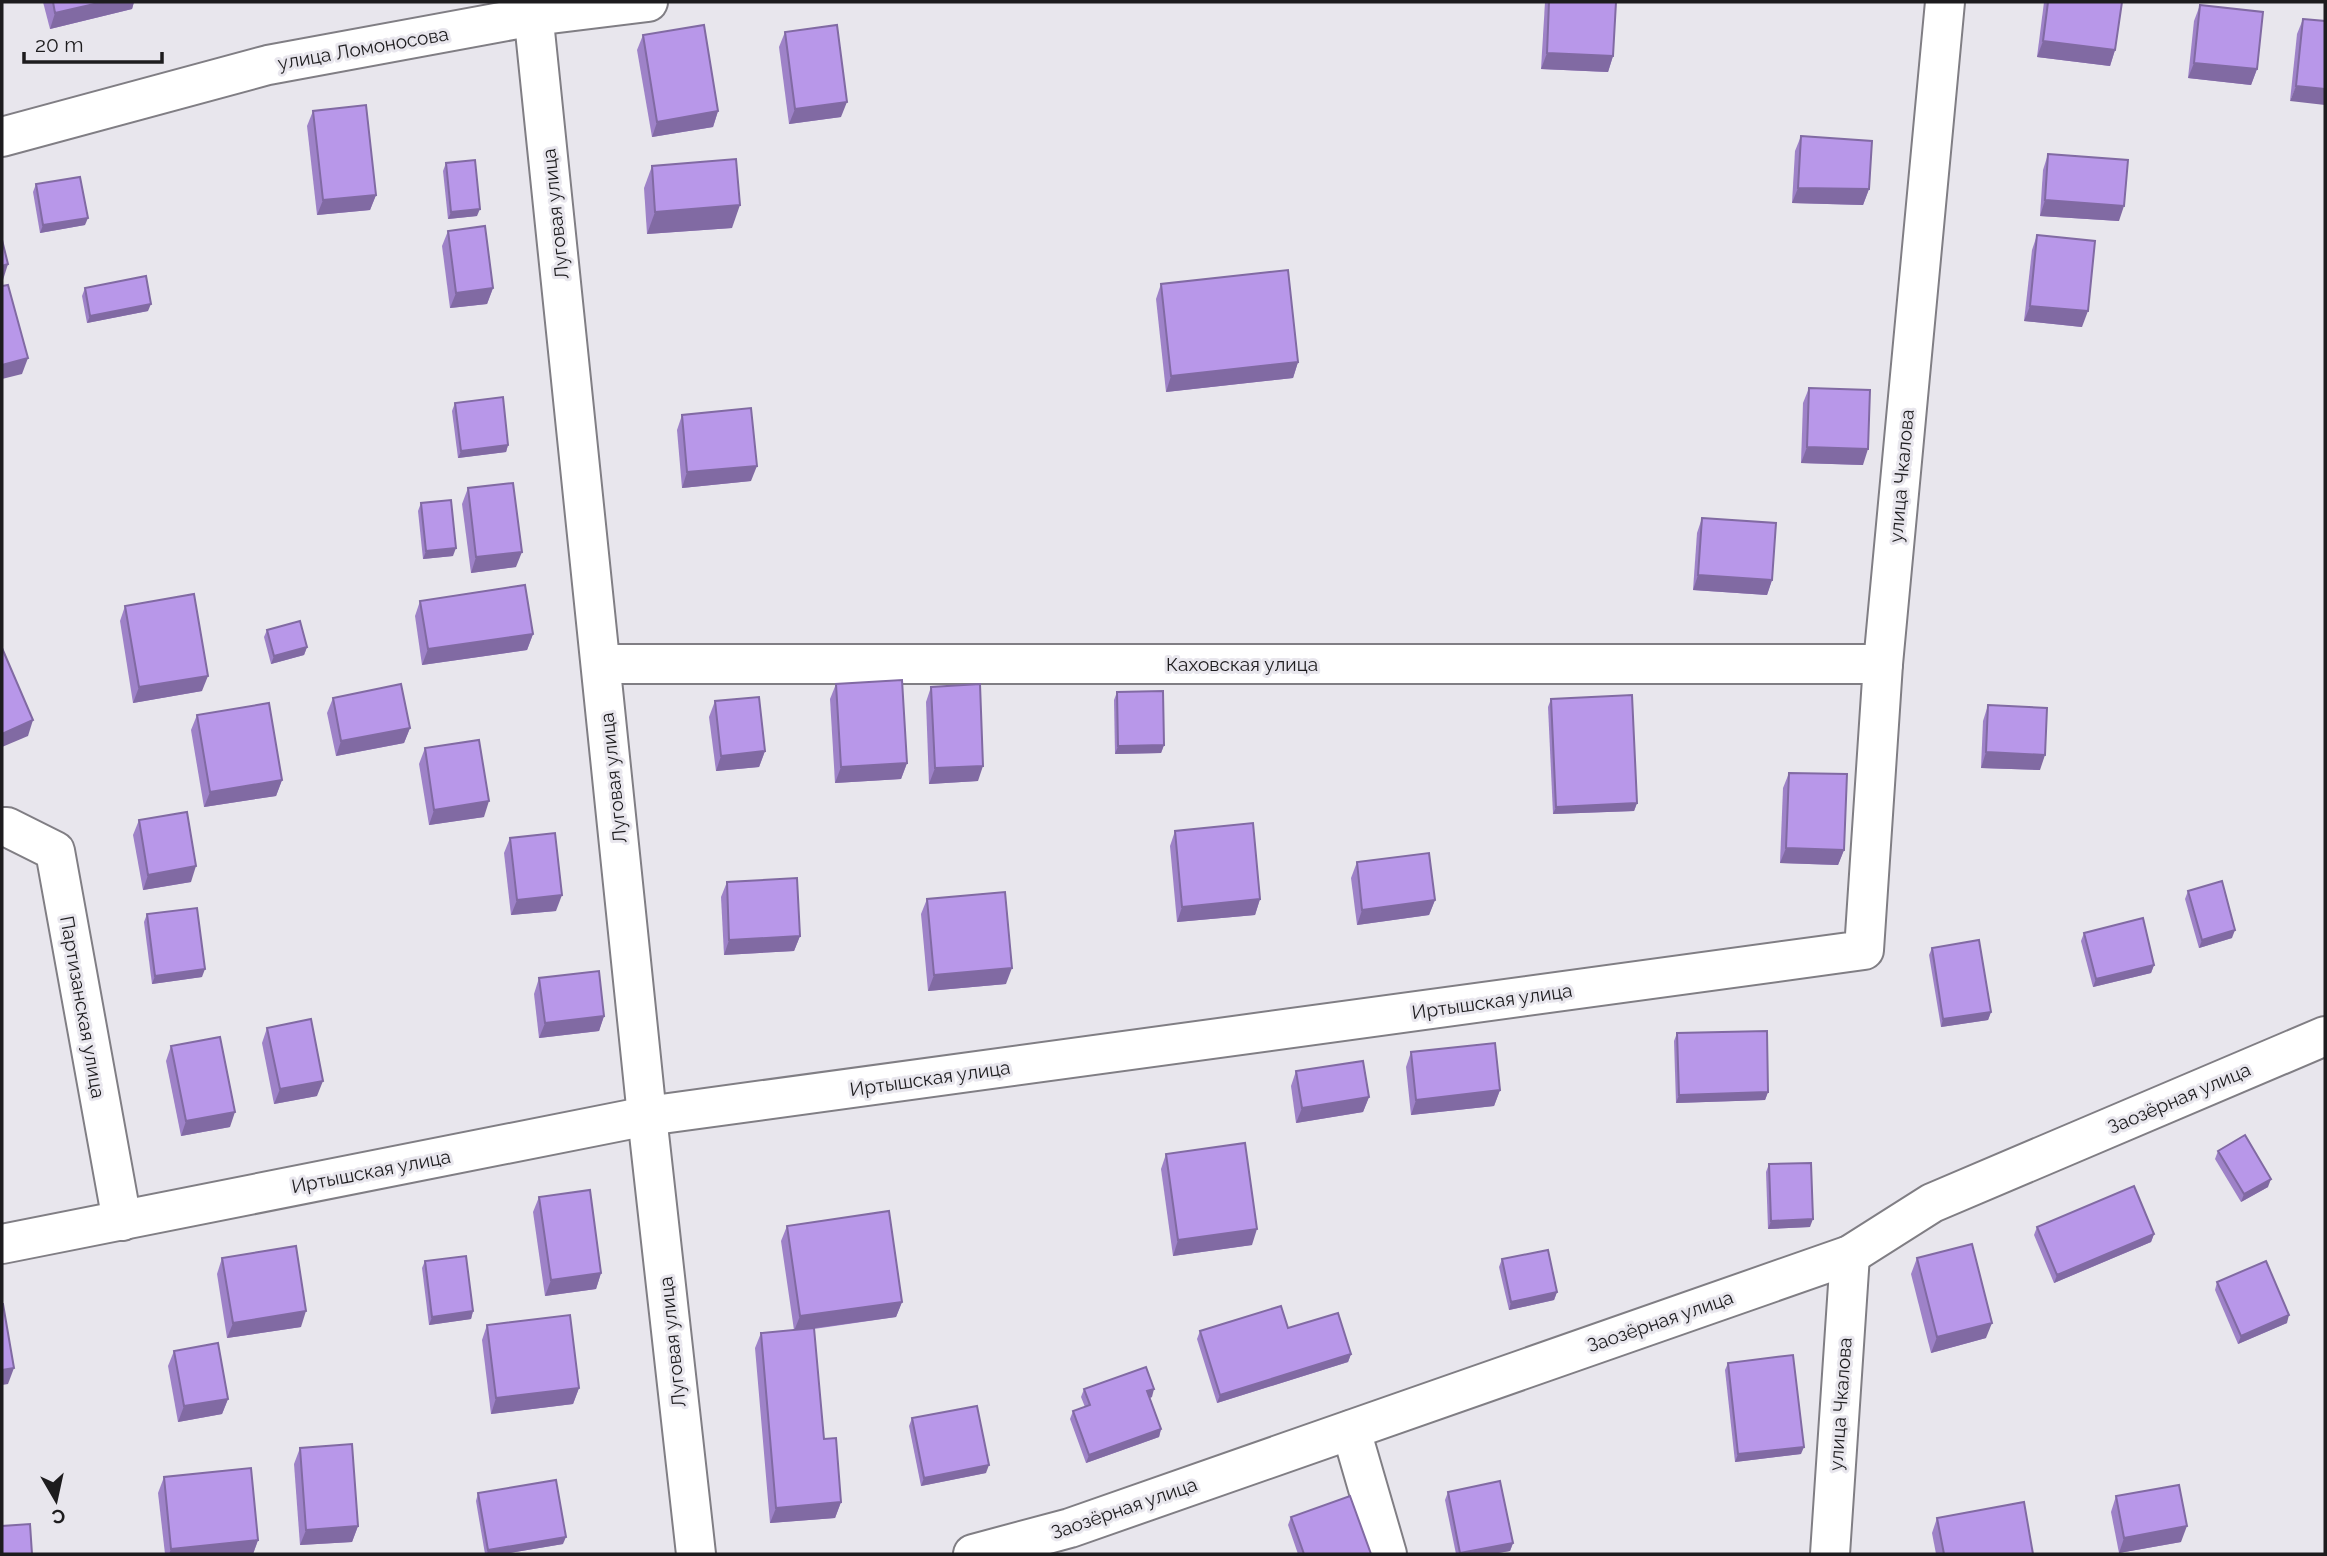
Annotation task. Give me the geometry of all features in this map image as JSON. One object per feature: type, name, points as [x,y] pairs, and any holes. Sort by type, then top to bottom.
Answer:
[{"type":"street","name":"улица Ломоносова","points":[[2,137],[268,65],[533,9],[648,2]]},
{"type":"street","name":"улица Чкалова","points":[[1864,950],[1883,664],[1945,2]]},
{"type":"street","name":"Луговая улица","points":[[533,9],[647,1116],[696,1554]]},
{"type":"street","name":"Каховская улица","points":[[602,664],[1883,664]]},
{"type":"street","name":"Партизанская улица","points":[[2,827],[55,851],[121,1221]]},
{"type":"street","name":"Иртышская улица","points":[[2,1244],[647,1116],[1864,950]]},
{"type":"street","name":"Заозёрная улица","points":[[973,1554],[1070,1528],[1850,1255],[1932,1203],[2325,1037]]},
{"type":"street","name":"улица Чкалова","points":[[1829,1554],[1850,1255]]},
{"type":"street","points":[[1351,1430],[1387,1554]]},
{"type":"building","points":[[53,2],[103,2],[55,13]]},
{"type":"building","points":[[1549,2],[1616,2],[1613,56],[1547,53]]},
{"type":"building","points":[[2048,2],[2122,2],[2115,50],[2043,41]]},
{"type":"building","points":[[2200,5],[2263,12],[2257,69],[2194,63]]},
{"type":"building","points":[[2303,19],[2325,21],[2325,89],[2296,86]]},
{"type":"building","points":[[704,25],[718,111],[657,122],[643,35]]},
{"type":"building","points":[[837,25],[847,102],[795,109],[785,32]]},
{"type":"building","points":[[366,105],[376,195],[323,200],[313,111]]},
{"type":"building","points":[[1801,136],[1872,141],[1869,189],[1798,188]]},
{"type":"building","points":[[2048,154],[2128,160],[2124,206],[2045,200]]},
{"type":"building","points":[[736,159],[740,205],[655,212],[652,166]]},
{"type":"building","points":[[475,160],[480,209],[451,212],[446,163]]},
{"type":"building","points":[[80,177],[88,218],[43,225],[36,184]]},
{"type":"building","points":[[485,226],[493,288],[456,293],[448,231]]},
{"type":"building","points":[[2037,235],[2095,241],[2088,311],[2030,306]]},
{"type":"building","points":[[2,240],[8,264],[2,266]]},
{"type":"building","points":[[1288,270],[1298,362],[1171,376],[1161,284]]},
{"type":"building","points":[[146,276],[151,304],[90,316],[85,288]]},
{"type":"building","points":[[8,285],[28,358],[2,365],[2,286]]},
{"type":"building","points":[[1809,388],[1870,390],[1868,449],[1807,447]]},
{"type":"building","points":[[503,397],[508,445],[461,451],[455,403]]},
{"type":"building","points":[[751,408],[757,466],[687,472],[682,415]]},
{"type":"building","points":[[513,483],[522,552],[476,557],[468,488]]},
{"type":"building","points":[[451,500],[456,548],[426,551],[421,503]]},
{"type":"building","points":[[1702,518],[1776,523],[1772,580],[1698,575]]},
{"type":"building","points":[[525,585],[533,634],[428,649],[420,601]]},
{"type":"building","points":[[194,594],[208,676],[139,687],[125,606]]},
{"type":"building","points":[[300,621],[307,647],[274,656],[267,630]]},
{"type":"building","points":[[2,648],[33,720],[2,734]]},
{"type":"building","points":[[902,680],[907,763],[841,767],[836,684]]},
{"type":"building","points":[[401,684],[410,728],[341,741],[333,698]]},
{"type":"building","points":[[980,684],[983,766],[935,768],[931,687]]},
{"type":"building","points":[[1163,691],[1164,745],[1118,746],[1117,692]]},
{"type":"building","points":[[1632,695],[1637,803],[1556,807],[1551,699]]},
{"type":"building","points":[[759,697],[765,751],[721,756],[715,701]]},
{"type":"building","points":[[269,703],[282,780],[210,792],[197,715]]},
{"type":"building","points":[[1988,705],[2047,708],[2045,755],[1986,752]]},
{"type":"building","points":[[479,740],[489,801],[434,810],[425,748]]},
{"type":"building","points":[[1789,773],[1847,774],[1844,850],[1786,848]]},
{"type":"building","points":[[187,812],[196,866],[148,875],[139,820]]},
{"type":"building","points":[[1253,823],[1260,899],[1182,907],[1175,831]]},
{"type":"building","points":[[555,833],[562,895],[517,900],[510,838]]},
{"type":"building","points":[[1429,853],[1435,900],[1362,910],[1357,862]]},
{"type":"building","points":[[797,878],[800,936],[729,940],[727,882]]},
{"type":"building","points":[[2222,881],[2235,930],[2202,940],[2188,891]]},
{"type":"building","points":[[1005,892],[1012,968],[934,975],[927,899]]},
{"type":"building","points":[[197,908],[205,969],[155,976],[147,914]]},
{"type":"building","points":[[2143,918],[2154,965],[2096,979],[2084,933]]},
{"type":"building","points":[[1979,940],[1991,1012],[1943,1019],[1932,948]]},
{"type":"building","points":[[599,971],[604,1016],[545,1023],[539,978]]},
{"type":"building","points":[[311,1019],[323,1081],[280,1089],[267,1028]]},
{"type":"building","points":[[1767,1031],[1768,1092],[1679,1095],[1677,1033]]},
{"type":"building","points":[[220,1037],[235,1112],[186,1121],[171,1046]]},
{"type":"building","points":[[1495,1043],[1500,1090],[1416,1100],[1411,1052]]},
{"type":"building","points":[[1363,1061],[1369,1097],[1302,1108],[1296,1071]]},
{"type":"building","points":[[2245,1135],[2271,1179],[2244,1194],[2218,1151]]},
{"type":"building","points":[[1245,1143],[1257,1229],[1178,1240],[1166,1154]]},
{"type":"building","points":[[1811,1163],[1813,1219],[1771,1221],[1769,1164]]},
{"type":"building","points":[[2134,1186],[2154,1234],[2057,1275],[2037,1227]]},
{"type":"building","points":[[590,1190],[601,1273],[551,1280],[539,1197]]},
{"type":"building","points":[[889,1211],[902,1302],[800,1316],[787,1226]]},
{"type":"building","points":[[1972,1244],[1992,1323],[1937,1337],[1917,1258]]},
{"type":"building","points":[[296,1246],[306,1311],[233,1323],[222,1258]]},
{"type":"building","points":[[1548,1250],[1557,1292],[1511,1302],[1502,1259]]},
{"type":"building","points":[[466,1256],[473,1311],[432,1317],[425,1261]]},
{"type":"building","points":[[2266,1261],[2289,1315],[2241,1336],[2217,1282]]},
{"type":"building","points":[[2,1304],[14,1368],[2,1370]]},
{"type":"building","points":[[1281,1306],[1288,1328],[1338,1313],[1351,1354],[1220,1395],[1200,1331]]},
{"type":"building","points":[[570,1315],[579,1388],[496,1398],[487,1325]]},
{"type":"building","points":[[814,1328],[824,1439],[836,1438],[841,1502],[776,1508],[761,1333]]},
{"type":"building","points":[[218,1343],[228,1399],[184,1406],[174,1351]]},
{"type":"building","points":[[1793,1355],[1804,1447],[1738,1454],[1728,1363]]},
{"type":"building","points":[[1146,1367],[1154,1389],[1147,1391],[1161,1429],[1089,1455],[1073,1411],[1090,1405],[1084,1389]]},
{"type":"building","points":[[977,1406],[989,1465],[924,1478],[912,1418]]},
{"type":"building","points":[[352,1444],[358,1526],[306,1530],[300,1448]]},
{"type":"building","points":[[251,1468],[258,1540],[171,1549],[164,1477]]},
{"type":"building","points":[[556,1480],[566,1537],[488,1550],[478,1493]]},
{"type":"building","points":[[1500,1481],[1513,1543],[1460,1553],[1448,1492]]},
{"type":"building","points":[[2179,1485],[2187,1526],[2124,1538],[2116,1496]]},
{"type":"building","points":[[1350,1496],[1371,1554],[1304,1554],[1291,1517]]},
{"type":"building","points":[[2024,1502],[2033,1554],[1944,1554],[1937,1518]]},
{"type":"building","points":[[30,1524],[32,1554],[2,1554],[2,1526]]}]
